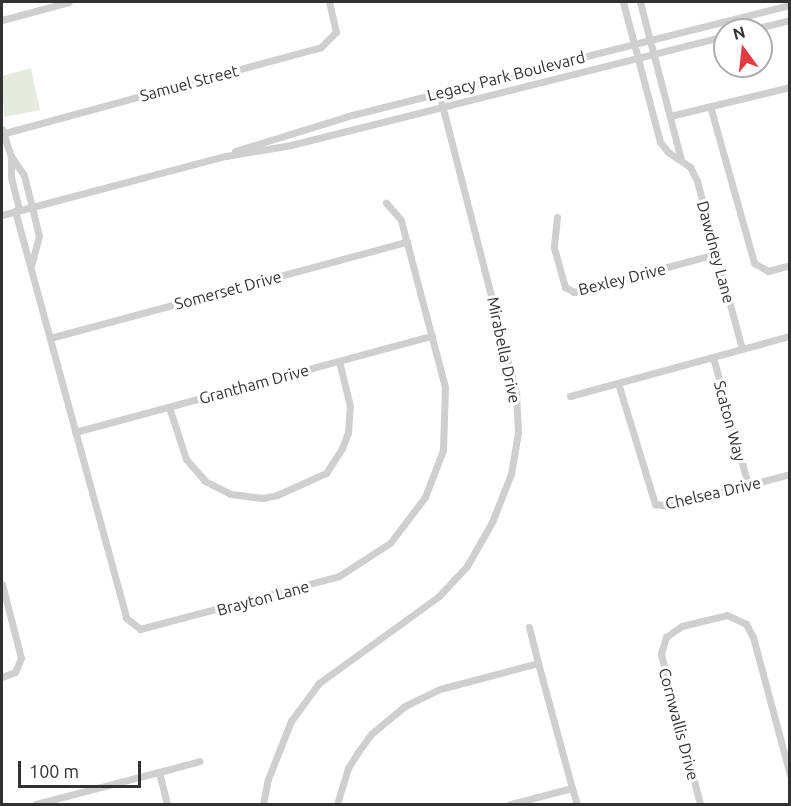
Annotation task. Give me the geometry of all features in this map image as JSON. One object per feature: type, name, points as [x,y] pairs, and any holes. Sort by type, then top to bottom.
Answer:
[{"type":"street","points":[[2,20],[69,2]]},
{"type":"street","name":"Samuel Street","points":[[3,131],[321,47],[336,32],[329,2]]},
{"type":"street","name":"Dawdney Lane","points":[[623,2],[660,142],[668,152],[681,159]]},
{"type":"street","name":"Dawdney Lane","points":[[640,2],[681,159],[697,181],[742,349]]},
{"type":"street","name":"Legacy Park Boulevard","points":[[2,215],[226,156],[324,123],[789,5]]},
{"type":"street","points":[[773,24],[789,20]]},
{"type":"street","name":"Legacy Park Boulevard","points":[[226,156],[291,145],[713,39]]},
{"type":"street","points":[[670,116],[789,87]]},
{"type":"street","name":"Mirabella Drive","points":[[262,804],[268,779],[291,721],[319,683],[439,596],[467,566],[492,522],[511,474],[518,432],[516,393],[439,93]]},
{"type":"street","points":[[710,106],[754,263],[768,271],[789,265]]},
{"type":"street","points":[[3,131],[12,156],[24,175],[39,236],[30,268]]},
{"type":"street","name":"Brayton Lane","points":[[12,156],[11,177],[30,268],[126,618],[134,628],[146,629],[316,584],[350,571],[381,550],[412,518],[431,486],[443,450],[447,414],[442,373],[398,214],[386,203]]},
{"type":"street","name":"Bexley Drive","points":[[557,217],[554,248],[563,283],[574,292],[716,254]]},
{"type":"street","name":"Somerset Drive","points":[[50,338],[407,242]]},
{"type":"street","name":"Grantham Drive","points":[[75,432],[432,336]]},
{"type":"street","points":[[570,396],[789,336]]},
{"type":"street","name":"Scaton Way","points":[[713,357],[748,485]]},
{"type":"street","points":[[169,407],[186,459],[205,481],[230,494],[248,498],[277,495],[326,473],[342,448],[348,432],[350,406],[339,361]]},
{"type":"street","name":"Chelsea Drive","points":[[618,383],[655,504],[670,506],[789,474]]},
{"type":"street","points":[[2,584],[21,658],[15,672],[2,677]]},
{"type":"street","name":"Cornwallis Drive","points":[[700,804],[662,654],[666,637],[682,626],[727,615],[746,624],[753,637],[789,775]]},
{"type":"street","points":[[529,627],[577,804]]},
{"type":"street","points":[[337,804],[348,768],[358,752],[371,734],[405,706],[440,689],[538,663]]},
{"type":"street","points":[[36,804],[200,761]]},
{"type":"street","points":[[159,772],[167,804]]},
{"type":"street","points":[[510,804],[572,788]]},
{"type":"shaded area","points":[[31,68],[40,110],[4,117],[2,76]]}]
